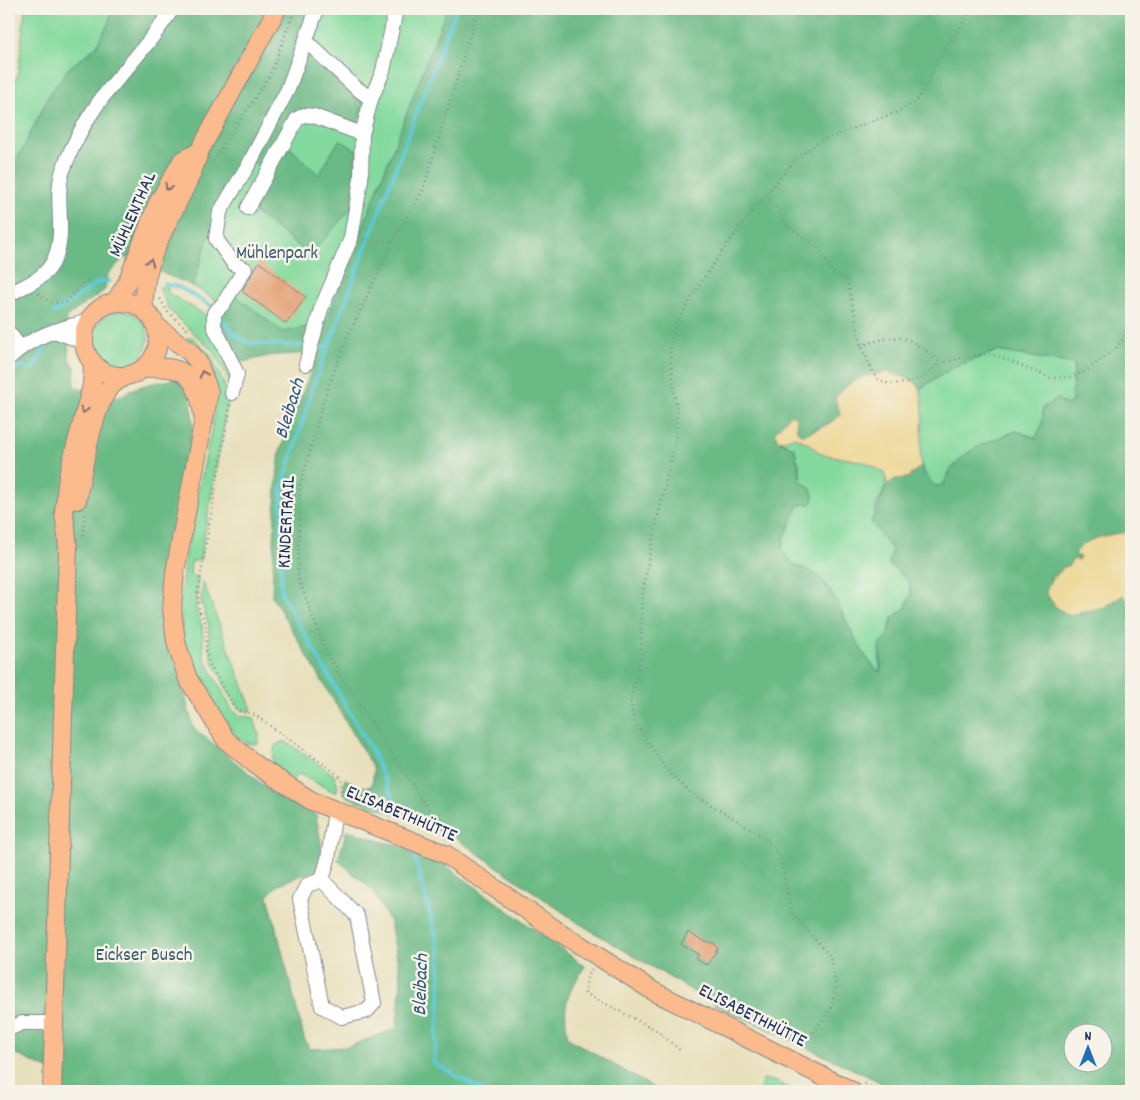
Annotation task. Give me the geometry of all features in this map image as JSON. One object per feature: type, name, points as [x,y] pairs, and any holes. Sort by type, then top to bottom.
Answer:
[{"type":"main road","name":"MÜHLENTHAL","points":[[144,310],[143,285],[169,216],[194,170],[199,152],[277,9]]},
{"type":"main road","name":"MÜHLENTHAL","points":[[115,302],[127,283],[150,221],[182,161],[199,152]]},
{"type":"main road","points":[[125,376],[108,373],[93,362],[87,353],[84,342],[89,321],[104,306],[115,302],[125,302],[144,310],[156,326],[158,345],[150,363],[142,369]]},
{"type":"main road","name":"ELISABETHHÜTTE","points":[[156,326],[190,352],[198,362],[209,392],[175,572],[172,609],[176,642],[188,679],[226,740],[295,791],[339,806],[445,854],[653,991],[852,1091]]},
{"type":"main road","points":[[68,547],[64,512],[68,476],[92,385],[93,362]]},
{"type":"main road","points":[[52,1091],[68,547],[80,479],[98,412],[107,391],[125,376],[142,369],[162,366],[175,368],[184,373],[192,382],[198,396],[204,421]]},
{"type":"street","points":[[9,295],[34,282],[48,271],[53,263],[61,236],[59,193],[64,167],[99,102],[155,36],[172,9]]},
{"type":"street","points":[[232,393],[237,374],[214,326],[218,308],[244,269],[234,264],[216,239],[220,212],[250,162],[288,89],[317,9]]},
{"type":"street","points":[[306,364],[321,310],[350,238],[361,179],[362,134],[371,99],[383,70],[396,9]]},
{"type":"street","points":[[306,41],[355,87],[371,99]]},
{"type":"street","points":[[248,208],[297,119],[304,115],[314,116],[362,134]]},
{"type":"street","points":[[250,162],[265,178]]},
{"type":"street","points":[[9,358],[20,347],[40,335],[89,321]]},
{"type":"street","points":[[54,331],[84,342]]},
{"type":"street","points":[[9,333],[20,347]]},
{"type":"street","points":[[322,880],[339,806]]},
{"type":"street","points":[[322,880],[357,916],[374,1003],[367,1011],[342,1017],[322,1006],[300,899],[307,885],[322,880]]},
{"type":"street","points":[[9,1029],[22,1023],[53,1023]]},
{"type":"path","points":[[210,167],[270,75],[295,9]]},
{"type":"path","name":"KINDERTRAIL","points":[[447,840],[444,828],[422,800],[327,654],[298,578],[300,487],[324,398],[344,347],[394,241],[423,190],[478,9]]},
{"type":"path","points":[[801,1050],[831,1008],[836,986],[830,956],[792,914],[780,857],[763,836],[691,793],[666,769],[634,721],[630,701],[641,657],[642,598],[650,551],[675,442],[677,412],[670,355],[674,327],[705,276],[742,224],[795,160],[820,141],[897,112],[916,102],[928,82],[937,60],[973,9]]},
{"type":"path","points":[[767,195],[788,227],[818,247],[831,271],[847,279],[861,346],[876,378],[889,384],[906,383],[922,378],[940,363],[956,358],[992,354],[1051,378],[1061,379],[1086,371],[1115,349],[1124,338],[1131,316]]},
{"type":"path","points":[[361,240],[394,241]]},
{"type":"path","points":[[44,300],[58,303],[66,302],[93,273]]},
{"type":"path","points":[[158,294],[168,312],[188,330]]},
{"type":"path","points":[[861,346],[878,340],[902,337],[919,344],[940,363]]},
{"type":"path","points":[[232,393],[198,591],[199,610],[206,623],[206,650],[209,663],[236,710],[255,715],[337,774],[341,779],[339,806]]},
{"type":"path","points":[[598,956],[588,978],[585,993],[656,1030],[681,1051]]},
{"type":"green space","points":[[25,9],[112,9],[110,22],[96,47],[68,69],[51,92],[14,167],[9,155],[9,86],[18,76]]},
{"type":"green space","name":"Eickser Busch","points":[[112,9],[325,9],[314,42],[364,102],[357,123],[303,110],[282,140],[319,175],[339,140],[357,150],[351,209],[310,255],[253,211],[263,169],[244,156],[207,241],[193,286],[125,257],[107,275],[105,290],[66,317],[69,358],[75,367],[74,387],[119,397],[137,388],[171,380],[173,375],[180,380],[188,392],[192,406],[193,430],[161,601],[193,727],[274,794],[316,815],[322,851],[320,865],[317,870],[277,886],[268,896],[304,1038],[309,1049],[347,1047],[397,1028],[401,979],[390,922],[373,891],[338,860],[347,830],[383,842],[402,845],[438,860],[585,966],[570,992],[566,1007],[568,1038],[659,1091],[56,1091],[54,1072],[9,1051],[9,176],[51,92],[68,69],[96,47],[109,22]]},
{"type":"green space","name":"Mühlenpark","points":[[325,9],[447,9],[326,324],[313,337],[263,329],[193,286],[207,241],[244,156],[314,42]]},
{"type":"green space","points":[[447,9],[1131,9],[1131,514],[1127,518],[1131,520],[1131,532],[1080,557],[1078,560],[1074,559],[1068,566],[1063,567],[1060,573],[1051,577],[1048,598],[1068,615],[1105,607],[1124,595],[1129,601],[1131,598],[1131,1091],[891,1091],[876,1080],[716,1005],[580,924],[450,834],[347,797],[343,791],[345,779],[362,787],[372,786],[374,769],[272,596],[276,488],[280,451],[318,353],[273,355],[238,363],[218,317],[236,296],[283,332],[326,323]],"holes":[[[997,351],[1074,364],[1072,402],[1065,405],[1058,398],[1043,408],[1042,424],[1036,438],[1016,431],[982,445],[964,456],[957,463],[943,485],[935,486],[925,476],[921,466],[907,478],[895,479],[887,485],[871,522],[892,550],[889,564],[909,581],[911,595],[905,609],[893,617],[886,639],[879,645],[880,672],[873,666],[858,644],[836,601],[822,580],[813,573],[795,565],[782,550],[784,538],[799,505],[811,504],[814,499],[811,489],[801,481],[795,449],[778,440],[796,417],[797,431],[803,435],[913,382],[920,388],[954,367]]]},
{"type":"green space","points":[[159,287],[168,287],[168,293],[209,317],[234,374],[231,385],[215,353],[169,310]]},
{"type":"green space","points":[[116,311],[126,311],[136,315],[144,323],[148,338],[144,353],[136,361],[126,365],[116,365],[106,361],[98,353],[94,343],[94,333],[98,323],[106,315]]},
{"type":"green space","points":[[187,338],[193,338],[211,355],[229,396],[200,560],[191,562],[190,575],[198,577],[196,610],[202,625],[204,657],[232,710],[239,715],[254,718],[259,735],[258,743],[252,744],[242,741],[216,709],[196,676],[184,640],[181,608],[184,565],[215,406],[208,384],[185,341]]},
{"type":"green space","points":[[997,351],[1074,364],[1072,402],[1065,405],[1047,405],[1043,408],[1042,424],[1036,438],[1016,431],[986,443],[951,468],[943,485],[935,486],[928,478],[921,462],[922,409],[920,389],[954,367]]},
{"type":"green space","points":[[794,437],[808,443],[821,454],[865,462],[885,473],[885,487],[876,506],[876,517],[883,536],[893,550],[889,564],[909,581],[911,595],[905,609],[893,617],[886,639],[879,645],[880,672],[865,656],[822,580],[813,573],[795,565],[782,550],[784,538],[799,504],[811,504],[811,489],[801,481],[799,461],[778,441]]},
{"type":"green space","points":[[203,582],[251,711],[241,710],[234,703],[213,662],[209,648],[209,626],[201,601]]},
{"type":"green space","points":[[286,742],[334,775],[338,786],[336,793],[299,774],[294,779],[278,769],[273,763],[273,758],[276,745]]},
{"type":"green space","points":[[763,1079],[777,1082],[795,1091],[759,1091]]},
{"type":"sand","points":[[887,372],[913,381],[918,387],[921,396],[923,420],[921,466],[907,478],[895,479],[887,485],[885,473],[865,462],[821,454],[808,443],[794,437],[778,441],[775,432],[791,414],[796,417],[797,431],[803,435],[825,426],[841,415],[835,399],[847,386],[857,379]]},
{"type":"sand","points":[[1131,532],[1131,598],[1129,602],[1123,595],[1105,607],[1068,615],[1055,606],[1046,593],[1048,587],[1051,580],[1063,567],[1068,566],[1074,559],[1078,560],[1080,557],[1075,554],[1079,548],[1091,540]]},
{"type":"building","points":[[259,262],[306,297],[286,324],[242,291]]},
{"type":"building","points":[[688,932],[702,940],[716,944],[715,946],[718,948],[707,965],[696,959],[699,955],[681,944]]},
{"type":"waterway","name":"Bleibach","points":[[399,812],[371,749],[281,593],[282,488],[314,384],[456,9]]},
{"type":"waterway","points":[[54,313],[99,282],[109,281]]},
{"type":"waterway","points":[[164,284],[179,287],[215,308],[233,333],[248,343],[307,346]]},
{"type":"waterway","points":[[314,347],[328,347]]},
{"type":"waterway","points":[[9,374],[18,366],[33,369],[44,348]]},
{"type":"waterway","name":"Bleibach","points":[[414,855],[440,951],[440,1000],[434,1063],[483,1091]]}]
